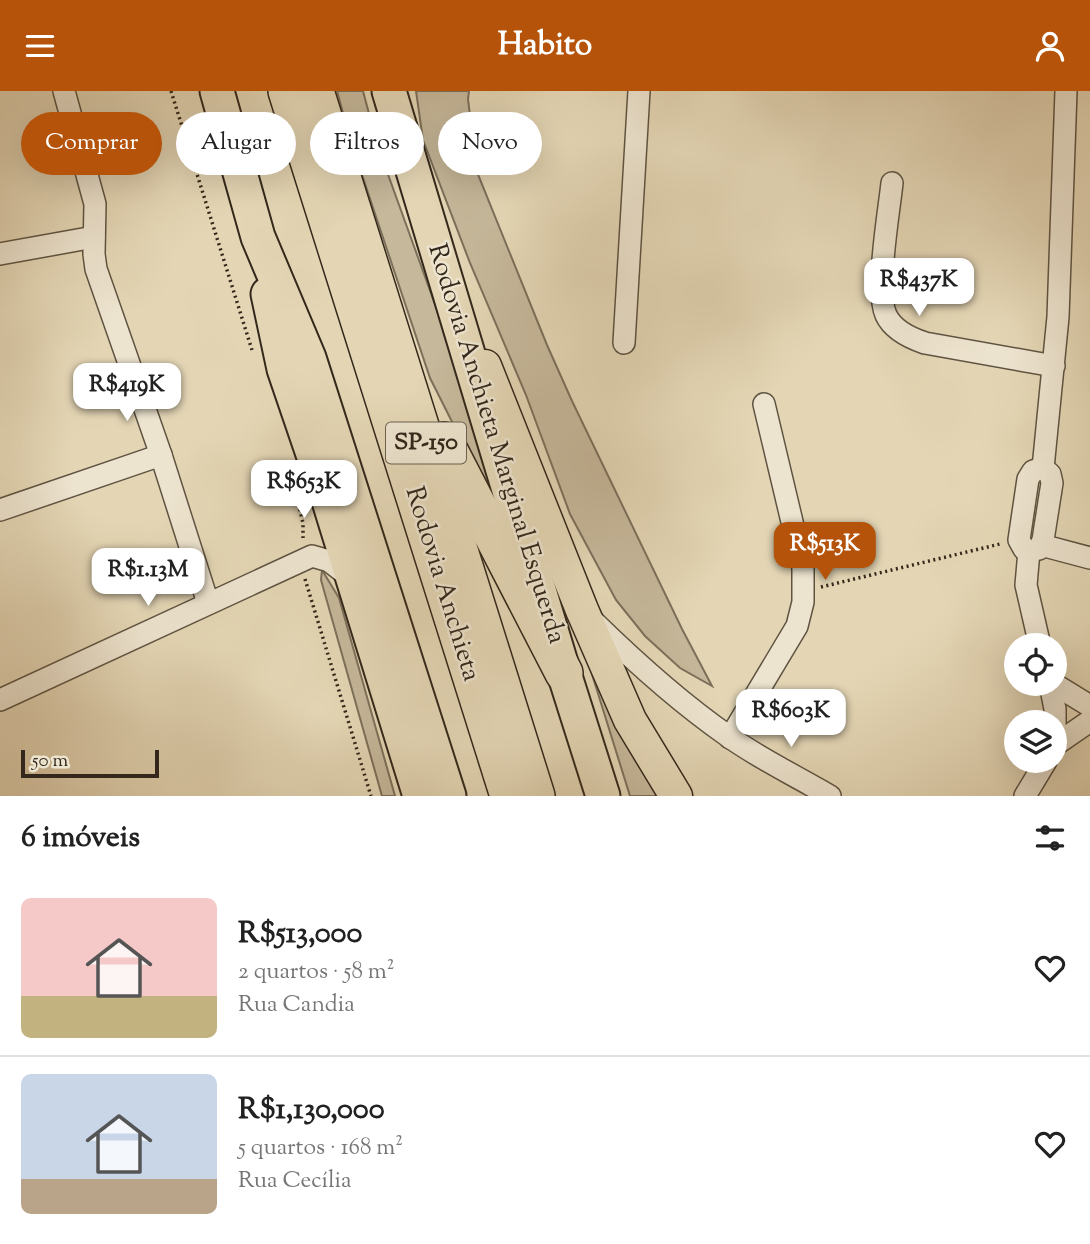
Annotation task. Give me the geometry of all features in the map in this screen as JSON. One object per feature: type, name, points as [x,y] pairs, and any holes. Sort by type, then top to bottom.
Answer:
[{"type":"highway","points":[[217,91],[258,237],[284,369],[328,498],[420,796]]},
{"type":"highway","name":"Rodovia Anchieta","points":[[287,91],[509,796]]},
{"type":"highway","name":"Rodovia Anchieta","points":[[315,91],[536,796]]},
{"type":"highway","name":"Rodovia Anchieta Marginal Esquerda","points":[[389,91],[603,796]]},
{"type":"highway","points":[[258,237],[309,358],[449,796]]},
{"type":"highway","points":[[395,344],[564,673]]},
{"type":"main road","points":[[437,245],[582,610],[630,720],[676,796]]},
{"type":"street","points":[[64,91],[96,204],[93,254],[96,269],[161,456],[208,603]]},
{"type":"street","points":[[624,343],[639,91]]},
{"type":"street","points":[[1037,633],[1026,585],[1052,483],[1050,474],[1043,468],[1058,317],[1066,91]]},
{"type":"street","points":[[892,183],[882,290],[884,311],[894,326],[925,343],[1054,366]]},
{"type":"street","points":[[0,254],[94,237]]},
{"type":"street","points":[[730,738],[797,626],[802,610],[803,568],[764,404]]},
{"type":"street","points":[[0,510],[161,456]]},
{"type":"street","points":[[0,700],[306,558],[321,541],[328,498]]},
{"type":"street","points":[[1035,548],[1090,558]]},
{"type":"street","points":[[306,558],[324,558],[353,580]]},
{"type":"street","points":[[582,610],[661,685],[730,738],[830,796]]},
{"type":"street","points":[[1067,693],[1090,706]]},
{"type":"street","points":[[1067,736],[1090,721]]},
{"type":"street","points":[[1025,796],[1039,773]]},
{"type":"path","points":[[171,91],[253,353]]},
{"type":"path","points":[[290,470],[303,523],[306,558],[371,796]]},
{"type":"path","points":[[821,587],[1000,544]]},
{"type":"shaded area","points":[[337,91],[363,91],[369,112],[343,112]]},
{"type":"shaded area","points":[[416,91],[469,91],[470,112],[438,112],[438,175],[478,175],[572,401],[712,686],[680,668],[645,636],[616,600],[570,514],[526,395],[470,263],[424,143],[424,112],[419,112]]},
{"type":"shaded area","points":[[362,175],[388,175],[454,357],[506,529],[430,378]]},
{"type":"shaded area","points":[[322,570],[339,598],[395,796],[382,796],[321,580]]},
{"type":"shaded area","points":[[576,623],[661,796],[630,796]]}]
